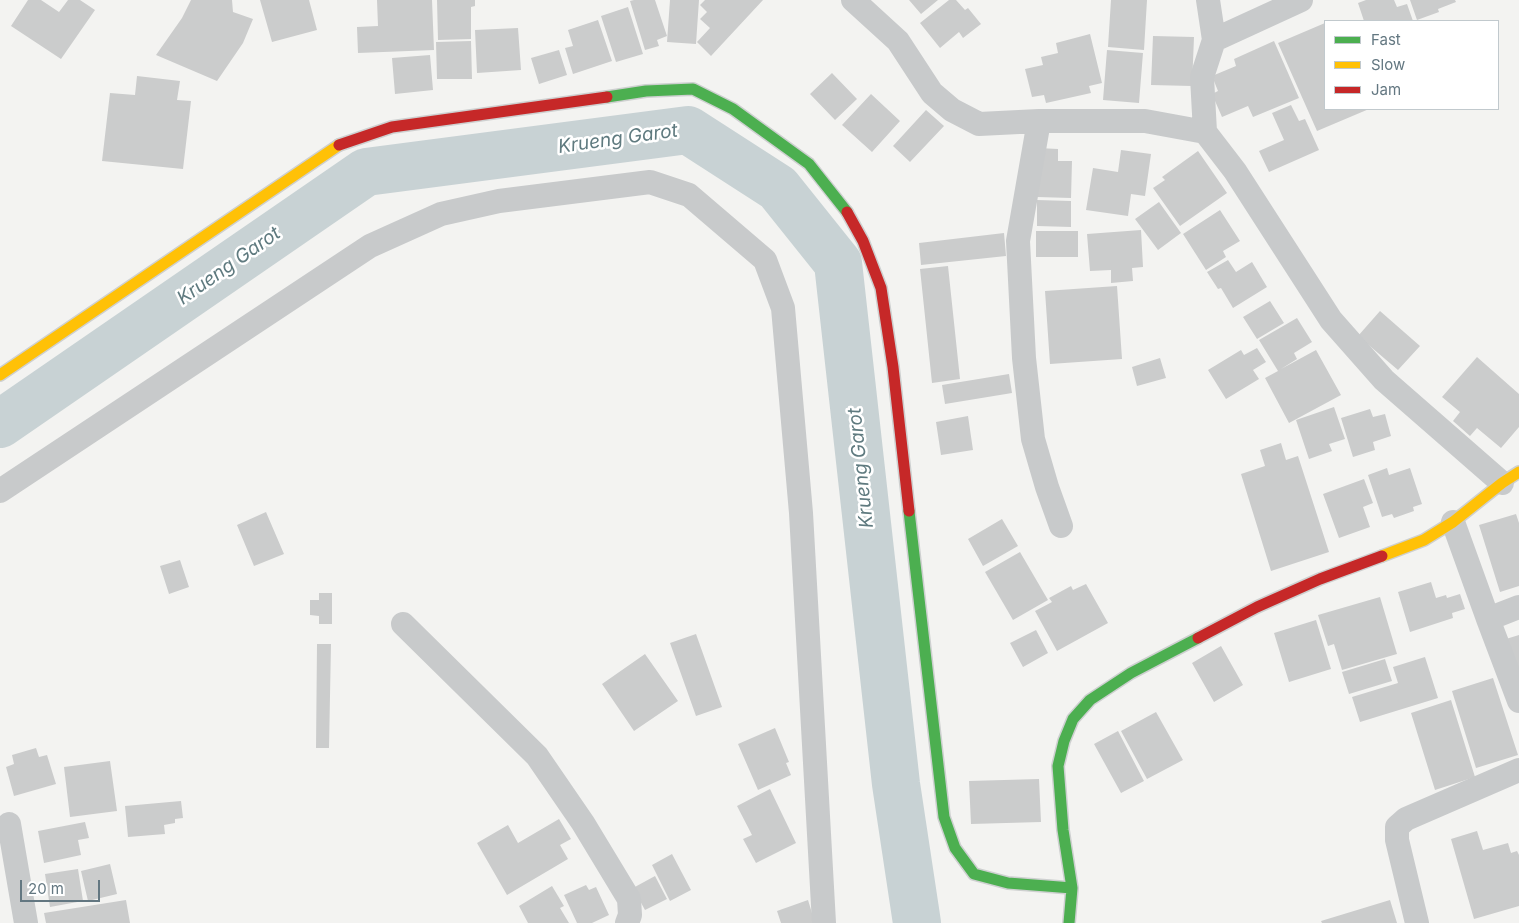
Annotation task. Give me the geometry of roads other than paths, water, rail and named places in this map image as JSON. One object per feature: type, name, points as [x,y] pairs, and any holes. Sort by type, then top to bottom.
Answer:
[{"type":"street","points":[[853,0],[898,41],[932,93],[952,110],[979,124],[1039,121],[1145,121],[1205,132]]},
{"type":"street","points":[[1069,923],[1072,888],[1062,830],[1058,766],[1064,741],[1073,719],[1090,700],[1131,673],[1257,607],[1320,579],[1424,540],[1453,522],[1510,477],[1384,380],[1331,320],[1235,171],[1205,132],[1202,77],[1214,40],[1208,0]]},
{"type":"street","points":[[1214,40],[1301,0]]},
{"type":"street","points":[[0,375],[341,143],[392,127],[646,91],[693,89],[734,109],[809,164],[846,209],[863,241],[881,288],[893,367],[944,817],[955,848],[974,874],[1008,883],[1072,888]]},
{"type":"street","points":[[1039,121],[1018,241],[1024,358],[1033,439],[1061,526]]},
{"type":"street","points":[[0,491],[370,246],[441,214],[499,201],[650,182],[689,195],[765,260],[783,308],[801,513],[824,923]]},
{"type":"street","points":[[1453,522],[1519,701]]},
{"type":"street","points":[[1488,619],[1519,607]]},
{"type":"street","points":[[403,624],[537,756],[583,823],[629,899],[630,915],[626,923]]},
{"type":"street","points":[[1417,923],[1397,840],[1397,827],[1406,819],[1519,770]]},
{"type":"street","points":[[9,824],[26,923]]},
{"type":"waterway","name":"Krueng Garot","points":[[0,424],[366,172],[688,130],[778,188],[838,263],[896,784],[917,923]]}]
